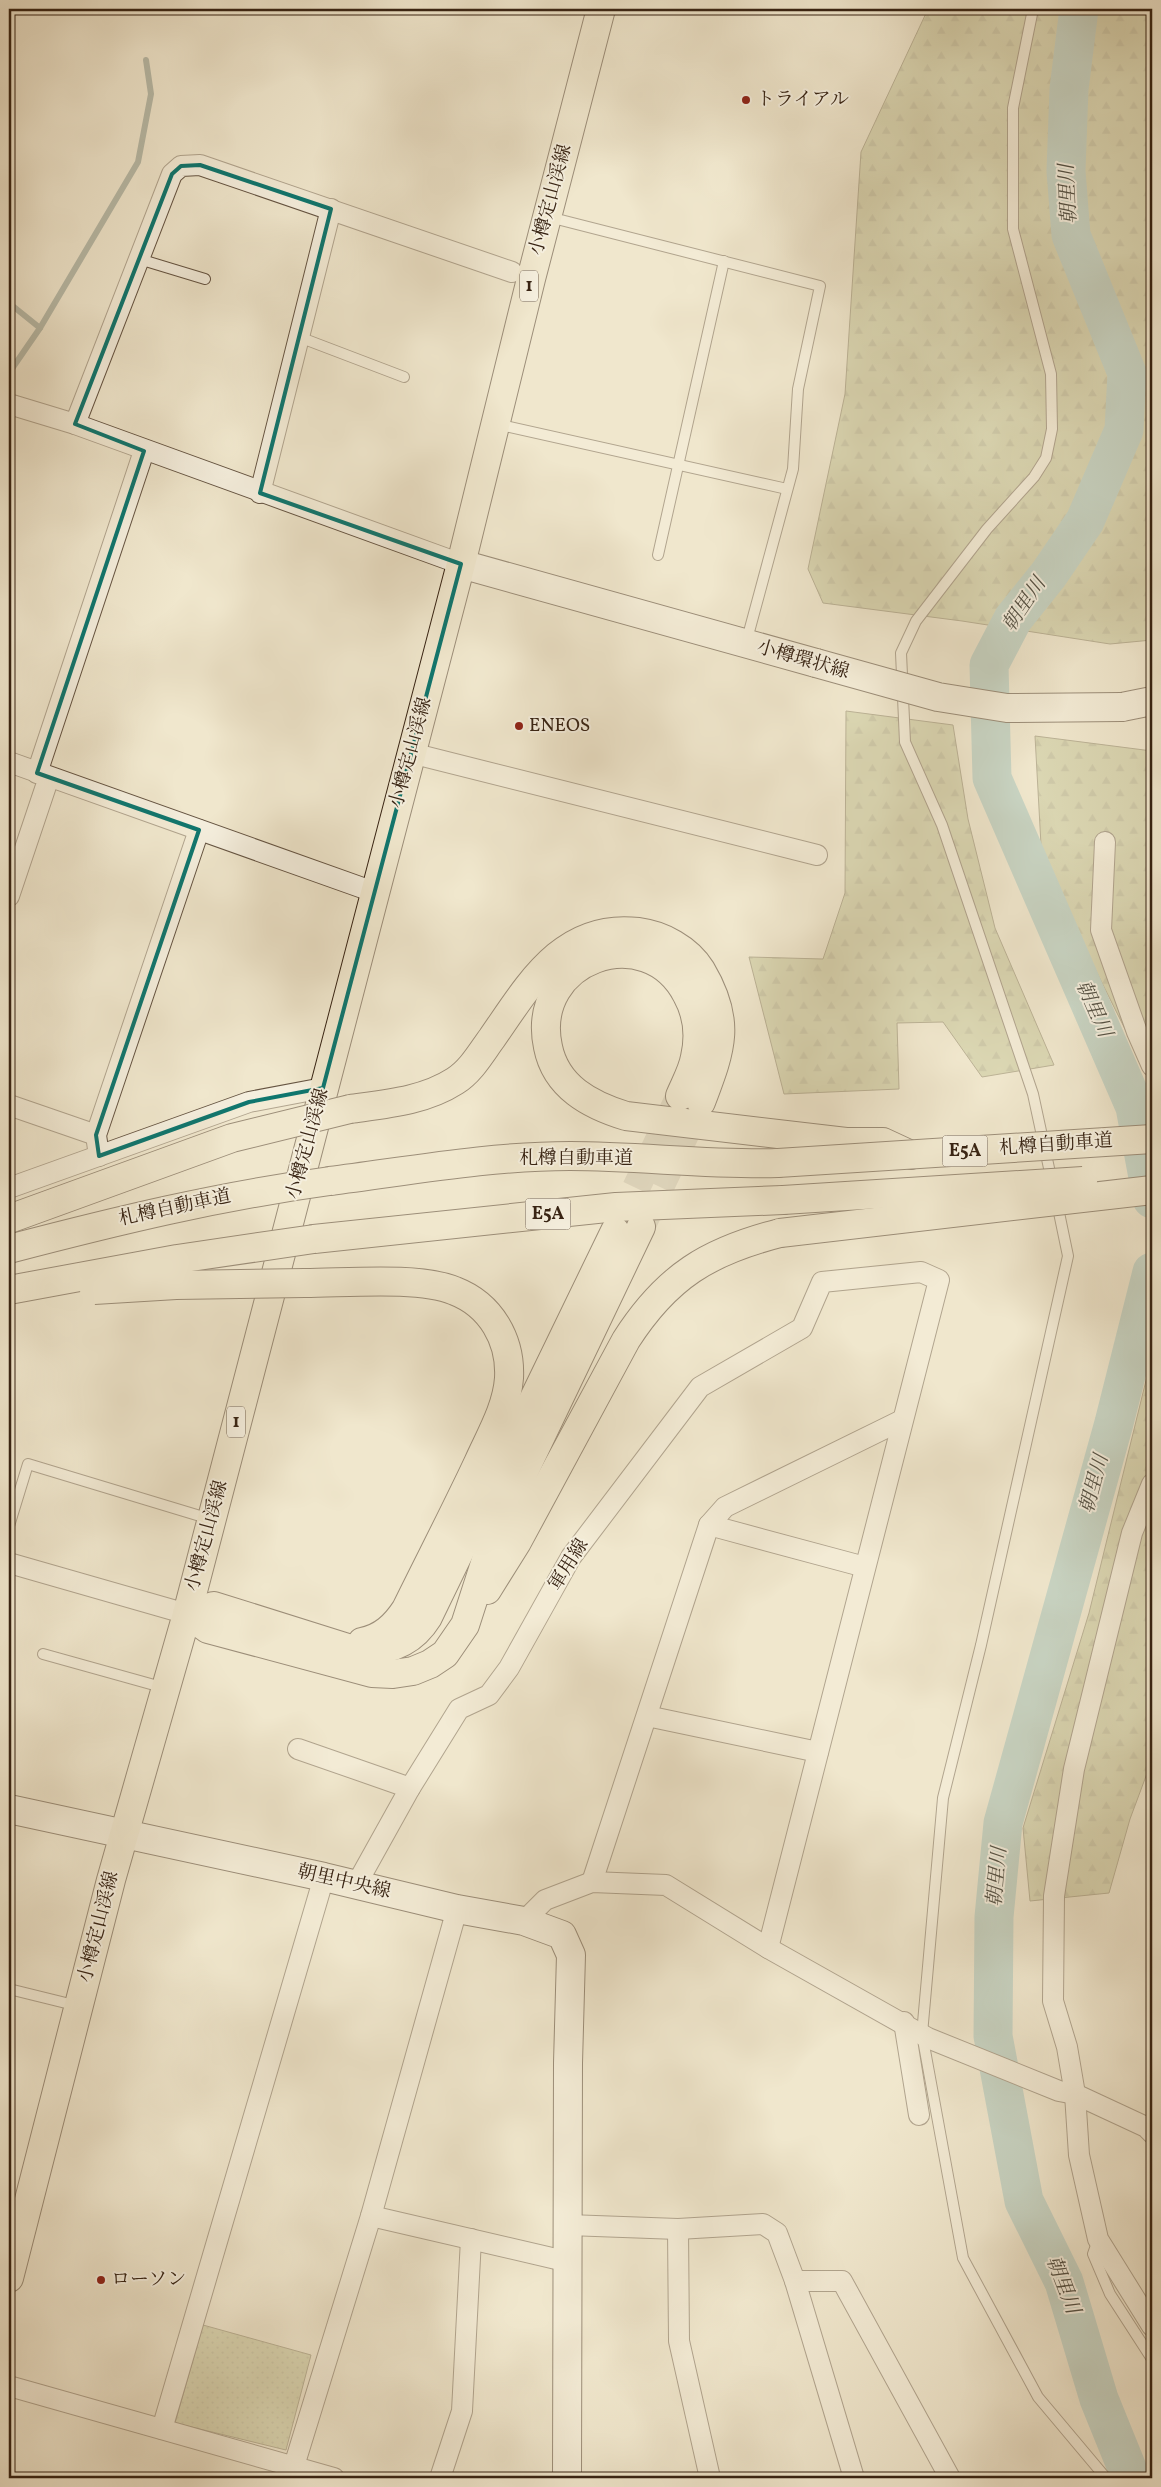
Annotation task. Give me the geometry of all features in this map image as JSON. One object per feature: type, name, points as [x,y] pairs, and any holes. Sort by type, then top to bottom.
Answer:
[{"type":"main road","name":"小樽定山渓線","points":[[9,2278],[123,1834],[186,1614],[461,564],[547,216],[601,9]]},
{"type":"main road","points":[[9,1219],[232,1138],[350,1109],[406,1101],[434,1093],[457,1080],[475,1062],[526,990],[555,957],[587,937],[619,930],[651,934],[676,945],[696,963],[710,986],[719,1011],[721,1038],[714,1066],[690,1099],[698,1033],[694,1009],[683,987],[670,969],[648,957],[621,954],[596,958],[575,969],[556,988],[547,1009],[544,1032],[550,1056],[562,1078],[578,1096],[599,1107],[626,1116],[846,1142],[883,1142],[912,1155]]},
{"type":"main road","name":"札樽自動車道","points":[[9,1249],[191,1203],[259,1190],[524,1157],[570,1156],[713,1163],[778,1163],[1152,1139]]},
{"type":"main road","name":"札樽自動車道","points":[[9,1290],[177,1259],[314,1239],[616,1207],[783,1200],[1037,1183],[1152,1179]]},
{"type":"main road","points":[[186,1614],[208,1629],[372,1673],[393,1674],[413,1671],[430,1664],[445,1654],[517,1542],[626,1340],[643,1313],[665,1290],[710,1257],[744,1242],[780,1233],[1152,1190]]},
{"type":"main road","points":[[186,1614],[214,1606],[351,1649],[383,1650],[410,1639],[420,1629],[628,1229],[495,1532],[465,1624]]},
{"type":"main road","points":[[9,1303],[58,1293],[119,1287],[305,1283],[418,1283],[455,1290],[471,1298],[485,1309],[503,1338],[508,1358],[509,1378],[496,1424],[453,1515],[398,1623],[385,1633],[370,1640],[351,1644],[328,1642]]},
{"type":"street","points":[[75,424],[172,174],[182,166],[190,164],[200,165],[512,272]]},
{"type":"street","points":[[260,493],[331,210]]},
{"type":"street","points":[[9,404],[75,424],[144,451],[461,564]]},
{"type":"street","points":[[9,896],[43,775],[144,451]]},
{"type":"street","name":"小樽環状線","points":[[461,564],[938,697],[1007,708],[1122,707],[1152,701]]},
{"type":"street","points":[[411,753],[817,855]]},
{"type":"street","points":[[9,762],[374,892]]},
{"type":"street","points":[[99,1156],[96,1135],[199,830]]},
{"type":"street","points":[[1105,842],[1101,930],[1136,1032],[1152,1066]]},
{"type":"street","points":[[9,1188],[249,1102],[323,1088]]},
{"type":"street","points":[[9,1104],[96,1135]]},
{"type":"street","name":"軍用線","points":[[356,1885],[410,1788],[459,1709],[489,1695],[509,1668],[571,1557],[700,1387],[802,1328],[822,1282],[921,1272],[939,1280],[902,1420]]},
{"type":"street","points":[[592,1882],[709,1526],[725,1507],[902,1420]]},
{"type":"street","points":[[768,1948],[902,1420]]},
{"type":"street","points":[[1152,1484],[1132,1533],[1074,1769],[1054,1896],[1053,2001],[1067,2047],[1067,2093],[1098,2239],[1152,2326]]},
{"type":"street","points":[[709,1526],[865,1567]]},
{"type":"street","points":[[9,1563],[186,1614]]},
{"type":"street","points":[[647,1716],[818,1752]]},
{"type":"street","points":[[298,1749],[410,1788]]},
{"type":"street","name":"朝里中央線","points":[[9,1809],[324,1877],[457,1909],[524,1921],[562,1935],[570,1955],[568,2225]]},
{"type":"street","points":[[162,2429],[324,1877]]},
{"type":"street","points":[[524,1921],[545,1900],[592,1882],[666,1885],[768,1948],[904,2022],[925,2036],[1067,2093],[1146,2127],[1152,2133]]},
{"type":"street","points":[[294,2466],[371,2216],[457,1909]]},
{"type":"street","points":[[904,2022],[918,2115]]},
{"type":"street","points":[[371,2216],[568,2262]]},
{"type":"street","points":[[567,2478],[568,2225],[678,2229],[764,2224],[778,2233],[795,2281],[854,2478]]},
{"type":"street","points":[[678,2229],[679,2342],[710,2478]]},
{"type":"street","points":[[440,2478],[462,2411],[471,2239]]},
{"type":"street","points":[[795,2281],[842,2281],[950,2478]]},
{"type":"street","points":[[9,2386],[334,2478]]},
{"type":"lane","points":[[1034,9],[1012,108],[1014,229],[1051,374],[1052,429],[1046,458],[1034,476],[987,529],[916,621],[901,653],[905,742],[942,825],[1033,1094],[1068,1256],[981,1645],[943,1798],[925,2036],[963,2258],[1038,2397],[1106,2478]]},
{"type":"lane","points":[[547,216],[820,286],[798,389],[793,469],[746,644]]},
{"type":"lane","points":[[139,258],[205,279]]},
{"type":"lane","points":[[658,555],[724,261]]},
{"type":"lane","points":[[299,337],[404,377]]},
{"type":"lane","points":[[495,424],[788,489]]},
{"type":"lane","points":[[9,1526],[28,1464],[211,1519]]},
{"type":"lane","points":[[43,1654],[165,1688]]},
{"type":"lane","points":[[9,1989],[79,2006]]},
{"type":"lane","points":[[1098,2239],[1093,2254],[1110,2294],[1152,2359]]},
{"type":"highlighted area","points":[[200,165],[331,209],[260,493],[461,564],[323,1088],[249,1102],[99,1156],[96,1135],[199,830],[37,773],[144,451],[75,424],[172,174],[181,166]]},
{"type":"green space","points":[[928,9],[1152,9],[1152,640],[1110,644],[962,621],[823,603],[808,569],[845,394],[861,152]]},
{"type":"green space","points":[[846,711],[953,725],[968,819],[995,928],[1054,1065],[982,1077],[943,1022],[897,1023],[899,1089],[784,1094],[749,957],[823,959],[845,893]]},
{"type":"green space","points":[[1035,736],[1152,751],[1152,1064],[1142,1063],[1042,863]]},
{"type":"green space","points":[[1152,1356],[1152,1760],[1130,1819],[1109,1893],[1030,1901],[1023,1828],[1089,1613]]},
{"type":"green space","points":[[203,2325],[311,2355],[286,2450],[175,2423]]},
{"type":"waterway","name":"朝里川","points":[[1079,9],[1069,89],[1066,171],[1071,235],[1127,373],[1124,430],[1085,521],[1049,574],[1013,619],[989,665],[992,778],[1135,1107],[1152,1199]]},
{"type":"waterway","points":[[40,328],[138,162],[151,94],[146,60]]},
{"type":"waterway","points":[[9,303],[40,328],[9,373]]},
{"type":"waterway","name":"朝里川","points":[[1131,2478],[1099,2399],[1064,2282],[1024,2201],[993,2036],[994,1917],[1003,1823],[1114,1423],[1152,1272]]},
{"type":"tunnel","points":[[618,1226],[678,1100]]},
{"type":"tunnel","points":[[642,1225],[700,1103]]},
{"type":"place","name":"トライアル","points":[[746,100]]},
{"type":"place","name":"ENEOS","points":[[519,726]]},
{"type":"place","name":"ローソン","points":[[101,2280]]}]
